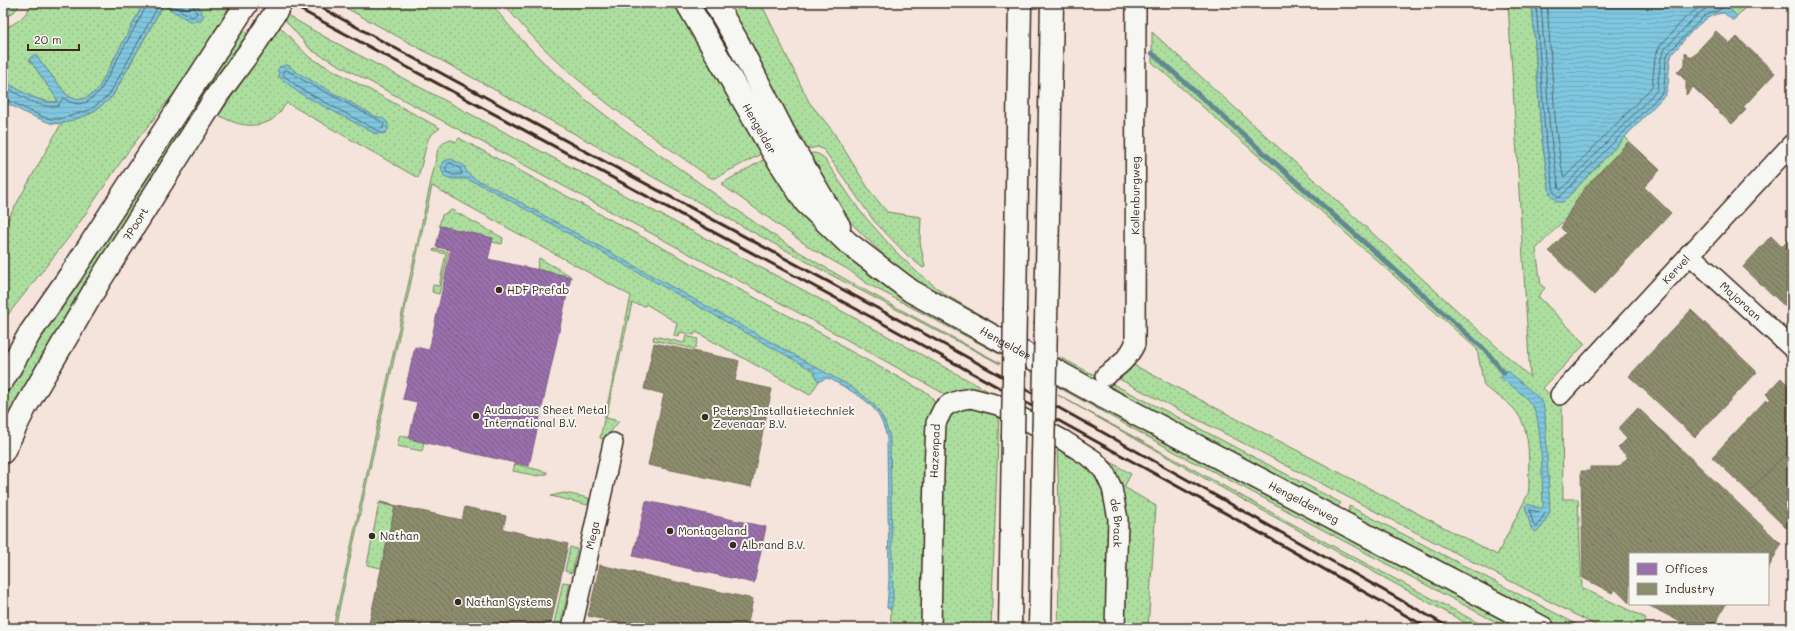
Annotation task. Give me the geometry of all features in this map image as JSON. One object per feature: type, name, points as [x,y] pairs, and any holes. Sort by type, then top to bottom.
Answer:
[{"type":"main road","points":[[3,380],[30,333],[71,274],[247,3]]},
{"type":"main road","name":"7Poort","points":[[3,452],[25,408],[102,277],[218,94],[255,44],[281,3]]},
{"type":"main road","name":"Hengelder","points":[[687,3],[772,152],[806,203],[848,243],[911,291],[1065,376]]},
{"type":"main road","name":"Hengelder","points":[[715,3],[736,39],[783,131],[828,206],[848,243]]},
{"type":"main road","points":[[1010,628],[1020,3]]},
{"type":"main road","points":[[1040,628],[1052,3]]},
{"type":"main road","name":"Hengelderweg","points":[[1065,376],[1543,628]]},
{"type":"street","name":"Kollenburgweg","points":[[1105,376],[1121,365],[1130,355],[1135,344],[1136,3]]},
{"type":"street","name":"Kervel","points":[[1560,395],[1792,144]]},
{"type":"street","name":"Majoraan","points":[[1689,254],[1792,348]]},
{"type":"street","name":"Hazenpad","points":[[931,628],[935,432],[939,415],[943,409],[949,404],[960,400],[971,398],[980,399],[998,405],[1063,440]]},
{"type":"street","name":"de Braak","points":[[1063,440],[1094,460],[1104,472],[1112,488],[1116,502],[1118,533],[1115,628]]},
{"type":"street","name":"Mega","points":[[572,628],[613,443]]},
{"type":"green space","points":[[3,3],[21,3],[14,12],[3,18]]},
{"type":"green space","points":[[32,3],[144,3],[98,89],[86,98],[75,99],[70,97],[66,94],[35,54],[29,59],[57,99],[57,102],[49,102],[22,92],[3,80],[3,28],[12,25],[20,19],[27,12]]},
{"type":"green space","points":[[194,3],[232,3],[186,78],[129,150],[73,232],[3,321],[3,228],[61,124],[92,113],[112,97],[163,5],[200,13],[199,7]]},
{"type":"green space","points":[[337,3],[491,3],[532,51],[577,92],[626,131],[749,219],[818,263],[1000,364],[820,269]]},
{"type":"green space","points":[[503,3],[680,3],[767,151],[715,178],[711,178],[627,118],[575,77],[526,30]]},
{"type":"green space","points":[[723,3],[761,3],[809,102],[832,130],[870,191],[887,212],[921,217],[920,242],[925,267],[923,268],[908,256],[874,221],[824,150],[818,147],[802,150]]},
{"type":"green space","points":[[1508,3],[1532,3],[1541,133],[1550,194],[1563,202],[1625,137],[1629,141],[1584,189],[1566,218],[1536,249],[1541,285],[1545,288],[1538,296],[1585,344],[1543,388],[1562,406],[1563,499],[1578,499],[1582,588],[1646,618],[1642,628],[1601,628],[1119,379],[1119,372],[1130,363],[1497,555],[1528,494],[1529,455],[1524,426],[1520,417],[1511,406],[1484,386],[1477,349],[1152,62],[1152,32],[1530,377]]},
{"type":"green space","points":[[1723,3],[1750,3],[1737,16]]},
{"type":"green space","points":[[287,15],[323,36],[805,291],[999,397],[948,395],[941,392],[786,306],[311,50],[284,19]]},
{"type":"green space","points":[[280,27],[309,57],[440,128],[428,139],[418,178],[287,103],[272,120],[257,125],[244,125],[219,115]]},
{"type":"green space","points":[[241,29],[248,34],[245,38],[247,39],[3,429],[3,401],[40,334]]},
{"type":"green space","points":[[459,138],[839,343],[841,346],[929,394],[935,403],[925,628],[891,628],[888,436],[883,418],[873,404],[824,373],[810,395],[696,332],[694,335],[680,332],[679,337],[674,336],[677,323],[646,304],[645,306],[632,303],[606,418],[619,421],[605,439],[600,438],[631,296],[432,186],[335,628],[333,628],[438,149],[445,141],[452,140],[456,142]]},
{"type":"green space","points":[[813,153],[823,157],[860,211],[895,251],[918,273],[946,295],[1001,327],[1001,333],[941,299],[898,269],[855,227],[835,203],[809,154]]},
{"type":"green space","points":[[770,156],[817,222],[851,260],[870,276],[912,304],[1001,352],[1001,355],[866,283],[849,270],[812,249],[721,184]]},
{"type":"green space","points":[[452,210],[503,238],[502,244],[492,242],[492,238],[439,226],[442,215]]},
{"type":"green space","points":[[434,249],[449,252],[439,294],[432,292],[433,285],[439,286],[446,254],[433,251]]},
{"type":"green space","points":[[539,258],[569,275],[571,277],[537,269]]},
{"type":"green space","points":[[654,336],[684,343],[686,336],[698,339],[695,349],[653,340]]},
{"type":"green space","points":[[1059,357],[1170,413],[1341,503],[1336,509],[1059,364]]},
{"type":"green space","points":[[1058,385],[1523,628],[1507,628],[1191,461],[1058,387]]},
{"type":"green space","points":[[1058,395],[1329,544],[1488,628],[1475,628],[1204,478]]},
{"type":"green space","points":[[959,406],[999,411],[991,628],[935,628],[942,421]]},
{"type":"green space","points":[[1057,430],[1131,474],[1124,487],[1156,506],[1148,628],[1119,628],[1120,495]]},
{"type":"green space","points":[[400,435],[424,442],[422,451],[397,446]]},
{"type":"green space","points":[[1057,443],[1094,469],[1111,502],[1112,628],[1058,628],[1060,533]]},
{"type":"green space","points":[[515,464],[547,472],[547,474],[538,476],[513,471]]},
{"type":"green space","points":[[564,493],[589,498],[588,505],[551,496]]},
{"type":"green space","points":[[379,503],[395,507],[381,568],[367,565]]},
{"type":"green space","points":[[1349,506],[1584,628],[1561,628],[1348,517]]},
{"type":"green space","points":[[570,547],[577,549],[572,573],[565,571]]},
{"type":"green space","points":[[563,582],[570,583],[560,628],[553,628]]},
{"type":"water","points":[[144,3],[194,3],[199,7],[201,13],[204,15],[200,22],[197,19],[191,22],[163,5],[112,97],[92,113],[61,124],[50,123],[27,114],[3,101],[3,80],[35,98],[49,102],[57,102],[57,99],[29,59],[35,54],[66,94],[75,99],[86,98],[98,89]]},
{"type":"water","points":[[1532,3],[1723,3],[1737,16],[1733,21],[1724,13],[1716,14],[1709,17],[1695,28],[1672,54],[1668,85],[1665,95],[1563,202],[1557,202],[1550,194],[1541,133]]},
{"type":"water","points":[[284,65],[288,65],[296,72],[375,116],[384,119],[388,123],[387,127],[389,128],[386,133],[376,134],[299,93],[278,76],[279,72],[277,71],[280,66],[282,67]]},
{"type":"water","points":[[451,159],[465,166],[468,173],[475,179],[491,186],[848,385],[870,401],[884,420],[890,438],[893,599],[891,610],[887,608],[889,579],[887,438],[884,426],[874,409],[852,391],[827,378],[820,381],[817,380],[814,371],[484,186],[466,179],[452,179],[444,176],[441,167],[444,161]]},
{"type":"water","points":[[1507,370],[1539,398],[1543,404],[1545,414],[1550,512],[1542,527],[1536,532],[1531,528],[1525,506],[1528,504],[1542,508],[1543,505],[1539,427],[1537,416],[1531,404],[1519,392],[1500,378]]},
{"type":"building: Offices","points":[[441,226],[493,238],[488,259],[571,277],[529,466],[409,439],[417,402],[403,399],[415,347],[429,350],[451,250],[436,247]]},
{"type":"building: Offices","points":[[646,501],[766,527],[754,583],[633,556]]},
{"type":"building: Industry","points":[[1716,31],[1730,44],[1737,37],[1775,73],[1743,107],[1746,110],[1732,124],[1693,87],[1686,95],[1686,81],[1677,72],[1685,64],[1685,52],[1691,58]]},
{"type":"building: Industry","points":[[1629,141],[1660,170],[1644,187],[1671,213],[1594,295],[1549,251],[1566,233],[1561,228],[1584,189]]},
{"type":"building: Industry","points":[[1771,236],[1782,247],[1792,236],[1792,313],[1743,267]]},
{"type":"building: Industry","points":[[1691,310],[1757,372],[1695,437],[1629,376]]},
{"type":"building: Industry","points":[[654,343],[739,361],[735,381],[772,389],[751,487],[648,465],[664,394],[644,389]]},
{"type":"building: Industry","points":[[1781,378],[1792,389],[1792,398],[1786,404],[1789,406],[1792,405],[1792,447],[1749,492],[1712,457],[1766,400],[1768,401],[1771,399],[1766,394]]},
{"type":"building: Industry","points":[[1638,408],[1781,544],[1769,567],[1769,553],[1629,553],[1629,603],[1615,589],[1612,593],[1583,578],[1581,471],[1590,471],[1590,467],[1619,467],[1628,457],[1618,448],[1627,439],[1618,429]]},
{"type":"building: Industry","points":[[1792,447],[1792,522],[1786,528],[1749,492]]},
{"type":"building: Industry","points":[[380,502],[462,520],[465,507],[506,516],[503,529],[568,544],[550,628],[368,628],[395,507]]},
{"type":"building: Industry","points":[[600,565],[753,599],[747,628],[641,628],[588,616]]},
{"type":"building: Industry","points":[[1648,605],[1725,605],[1713,628],[1692,628]]},
{"type":"waterway","points":[[1152,53],[1486,351],[1504,373]]},
{"type":"railway","points":[[288,3],[871,317],[1195,496],[1428,628]]},
{"type":"railway","points":[[313,3],[947,346],[1450,628]]},
{"type":"place","name":"HDF Prefab","points":[[499,290]]},
{"type":"place","name":"Audacious Sheet Metal International B.V.","points":[[476,416]]},
{"type":"place","name":"Peters Installatietechniek Zevenaar B.V.","points":[[705,417]]},
{"type":"place","name":"Montageland","points":[[670,531]]},
{"type":"place","name":"Nathan","points":[[372,536]]},
{"type":"place","name":"Albrand B.V.","points":[[733,545]]},
{"type":"place","name":"Nathan Systems","points":[[458,602]]}]
